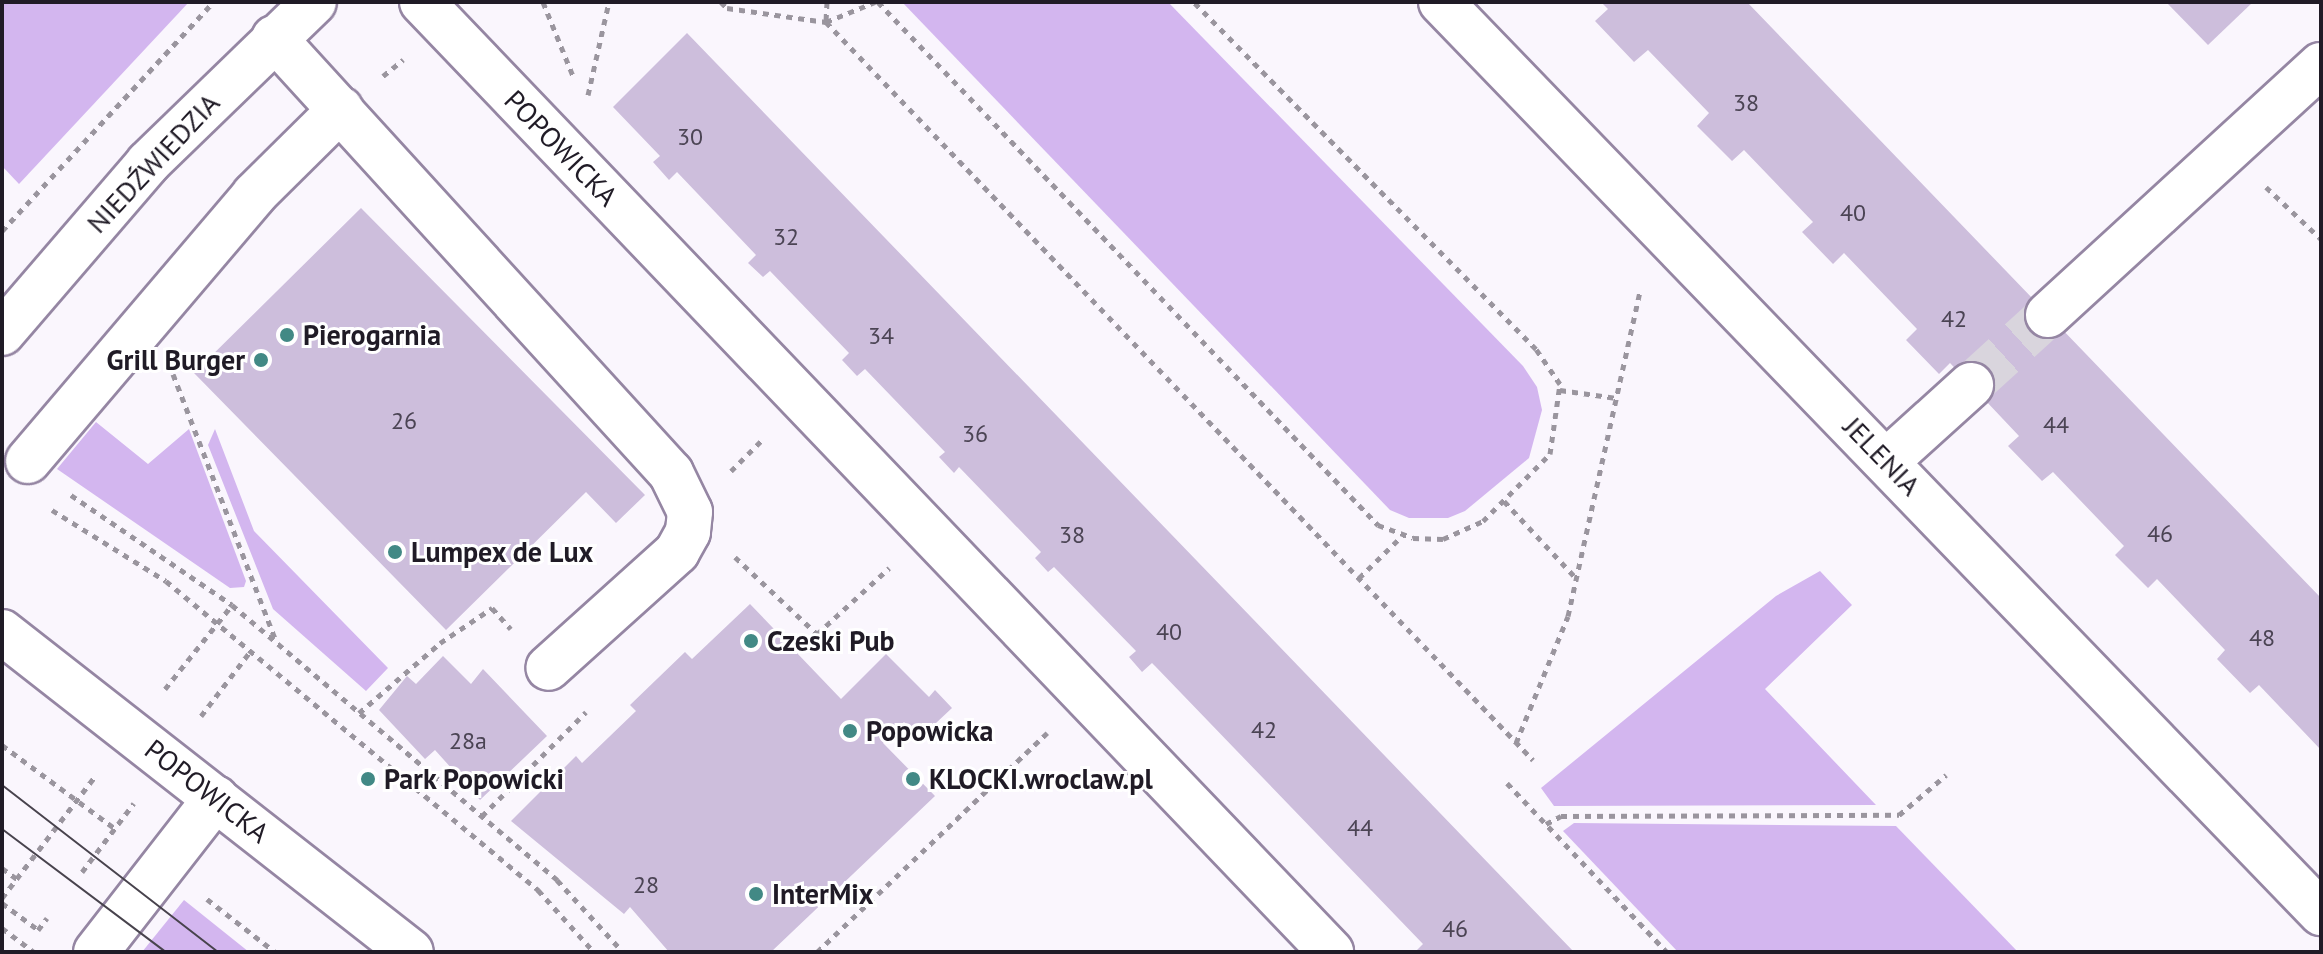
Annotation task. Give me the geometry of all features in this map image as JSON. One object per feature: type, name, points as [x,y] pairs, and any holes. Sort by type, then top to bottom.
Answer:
[{"type":"street","name":"NIEDŹWIEDZIA","points":[[2,333],[148,163],[314,2]]},
{"type":"street","name":"POPOWICKA","points":[[422,2],[1331,952]]},
{"type":"street","name":"JELENIA","points":[[1441,2],[2314,891]]},
{"type":"street","points":[[274,38],[671,473],[690,512],[688,532],[677,552],[548,668]]},
{"type":"street","points":[[2048,315],[2321,65]]},
{"type":"street","points":[[28,461],[254,195],[341,109]]},
{"type":"street","points":[[1888,460],[1971,385]]},
{"type":"street","name":"POPOWICKA","points":[[2,632],[411,952]]},
{"type":"street","points":[[96,952],[216,798]]},
{"type":"path","points":[[2,231],[213,2]]},
{"type":"path","points":[[543,2],[575,81]]},
{"type":"path","points":[[580,94],[585,108],[609,2]]},
{"type":"path","points":[[721,2],[727,8],[826,22],[877,2],[1378,525],[1404,534],[1443,539],[1483,521],[1550,454],[1560,390],[1536,349],[1194,2]]},
{"type":"path","points":[[827,2],[826,22],[1533,760]]},
{"type":"path","points":[[2226,151],[2321,239]]},
{"type":"path","points":[[1516,743],[1568,616],[1655,222]]},
{"type":"path","points":[[169,362],[277,644]]},
{"type":"path","points":[[1560,390],[1616,398]]},
{"type":"path","points":[[801,401],[690,512],[817,634],[926,532]]},
{"type":"path","points":[[28,461],[80,503],[169,558],[277,644],[557,880],[623,952]]},
{"type":"path","points":[[1504,501],[1577,579]]},
{"type":"path","points":[[48,507],[166,581],[538,890],[594,952]]},
{"type":"path","points":[[1359,578],[1404,534]]},
{"type":"path","points":[[359,713],[440,643],[492,608],[588,711],[482,816]]},
{"type":"path","points":[[817,952],[1085,697]]},
{"type":"path","points":[[2,745],[77,799],[2,900],[48,937]]},
{"type":"path","points":[[1546,824],[1561,816],[1899,815],[1946,775]]},
{"type":"path","points":[[1507,783],[1667,952]]},
{"type":"path","points":[[2,868],[17,879]]},
{"type":"path","points":[[2,928],[34,952]]},
{"type":"shaded area","points":[[2,2],[189,2],[19,184],[2,166]]},
{"type":"shaded area","points":[[902,2],[1168,2],[1523,366],[1537,387],[1542,410],[1529,458],[1465,511],[1448,518],[1409,518],[1390,510]]},
{"type":"shaded area","points":[[96,422],[148,464],[189,429],[246,581],[244,587],[230,588],[57,469]]},
{"type":"shaded area","points":[[215,429],[254,531],[388,668],[366,691],[273,609],[208,445]]},
{"type":"shaded area","points":[[1820,571],[1852,605],[1765,689],[1876,805],[1554,806],[1541,788],[1776,596]]},
{"type":"shaded area","points":[[1574,823],[1896,826],[2018,952],[1678,952],[1563,831]]},
{"type":"shaded area","points":[[184,900],[249,952],[142,952]]},
{"type":"building","points":[[1601,2],[1747,2],[2321,598],[2321,750],[2259,685],[2250,693],[2217,659],[2225,650],[2157,579],[2148,588],[2115,555],[2124,546],[2053,472],[2042,481],[2008,446],[2019,436],[1950,363],[1939,374],[1906,340],[1917,329],[1844,253],[1833,264],[1802,232],[1813,222],[1744,150],[1732,161],[1697,126],[1709,113],[1648,50],[1634,62],[1595,21],[1608,9]]},
{"type":"building","points":[[2166,2],[2253,2],[2208,45]]},
{"type":"building","points":[[687,33],[1574,952],[1415,952],[1423,944],[1155,666],[1152,663],[1142,672],[1129,657],[1136,651],[1054,567],[1048,572],[1035,558],[1041,552],[959,467],[954,473],[939,457],[945,452],[865,369],[857,376],[842,360],[849,353],[770,271],[763,277],[748,263],[756,255],[677,172],[669,180],[653,162],[660,156],[613,107]]},
{"type":"building","points":[[361,208],[645,495],[616,523],[586,492],[446,630],[194,373]]},
{"type":"building","points":[[750,604],[841,699],[886,654],[929,697],[935,690],[952,708],[920,738],[904,722],[883,743],[935,796],[771,952],[669,952],[630,907],[624,914],[511,821],[576,756],[582,763],[636,711],[630,705],[685,652],[692,659]]},
{"type":"building","points":[[443,656],[471,684],[483,669],[547,736],[480,800],[435,750],[425,759],[379,710],[407,676],[416,684]]},
{"type":"tunnel","points":[[1971,385],[2048,315]]},
{"type":"tram line","points":[[2,785],[218,952]]},
{"type":"tram line","points":[[2,829],[166,952]]},
{"type":"place","name":"Pierogarnia","points":[[287,335]]},
{"type":"place","name":"Grill Burger","points":[[261,360]]},
{"type":"place","name":"Lumpex de Lux","points":[[395,552]]},
{"type":"place","name":"Czeski Pub","points":[[751,641]]},
{"type":"place","name":"Popowicka","points":[[850,731]]},
{"type":"place","name":"Park Popowicki","points":[[368,779]]},
{"type":"place","name":"KLOCKI.wroclaw.pl","points":[[913,779]]},
{"type":"place","name":"InterMix","points":[[756,894]]}]
